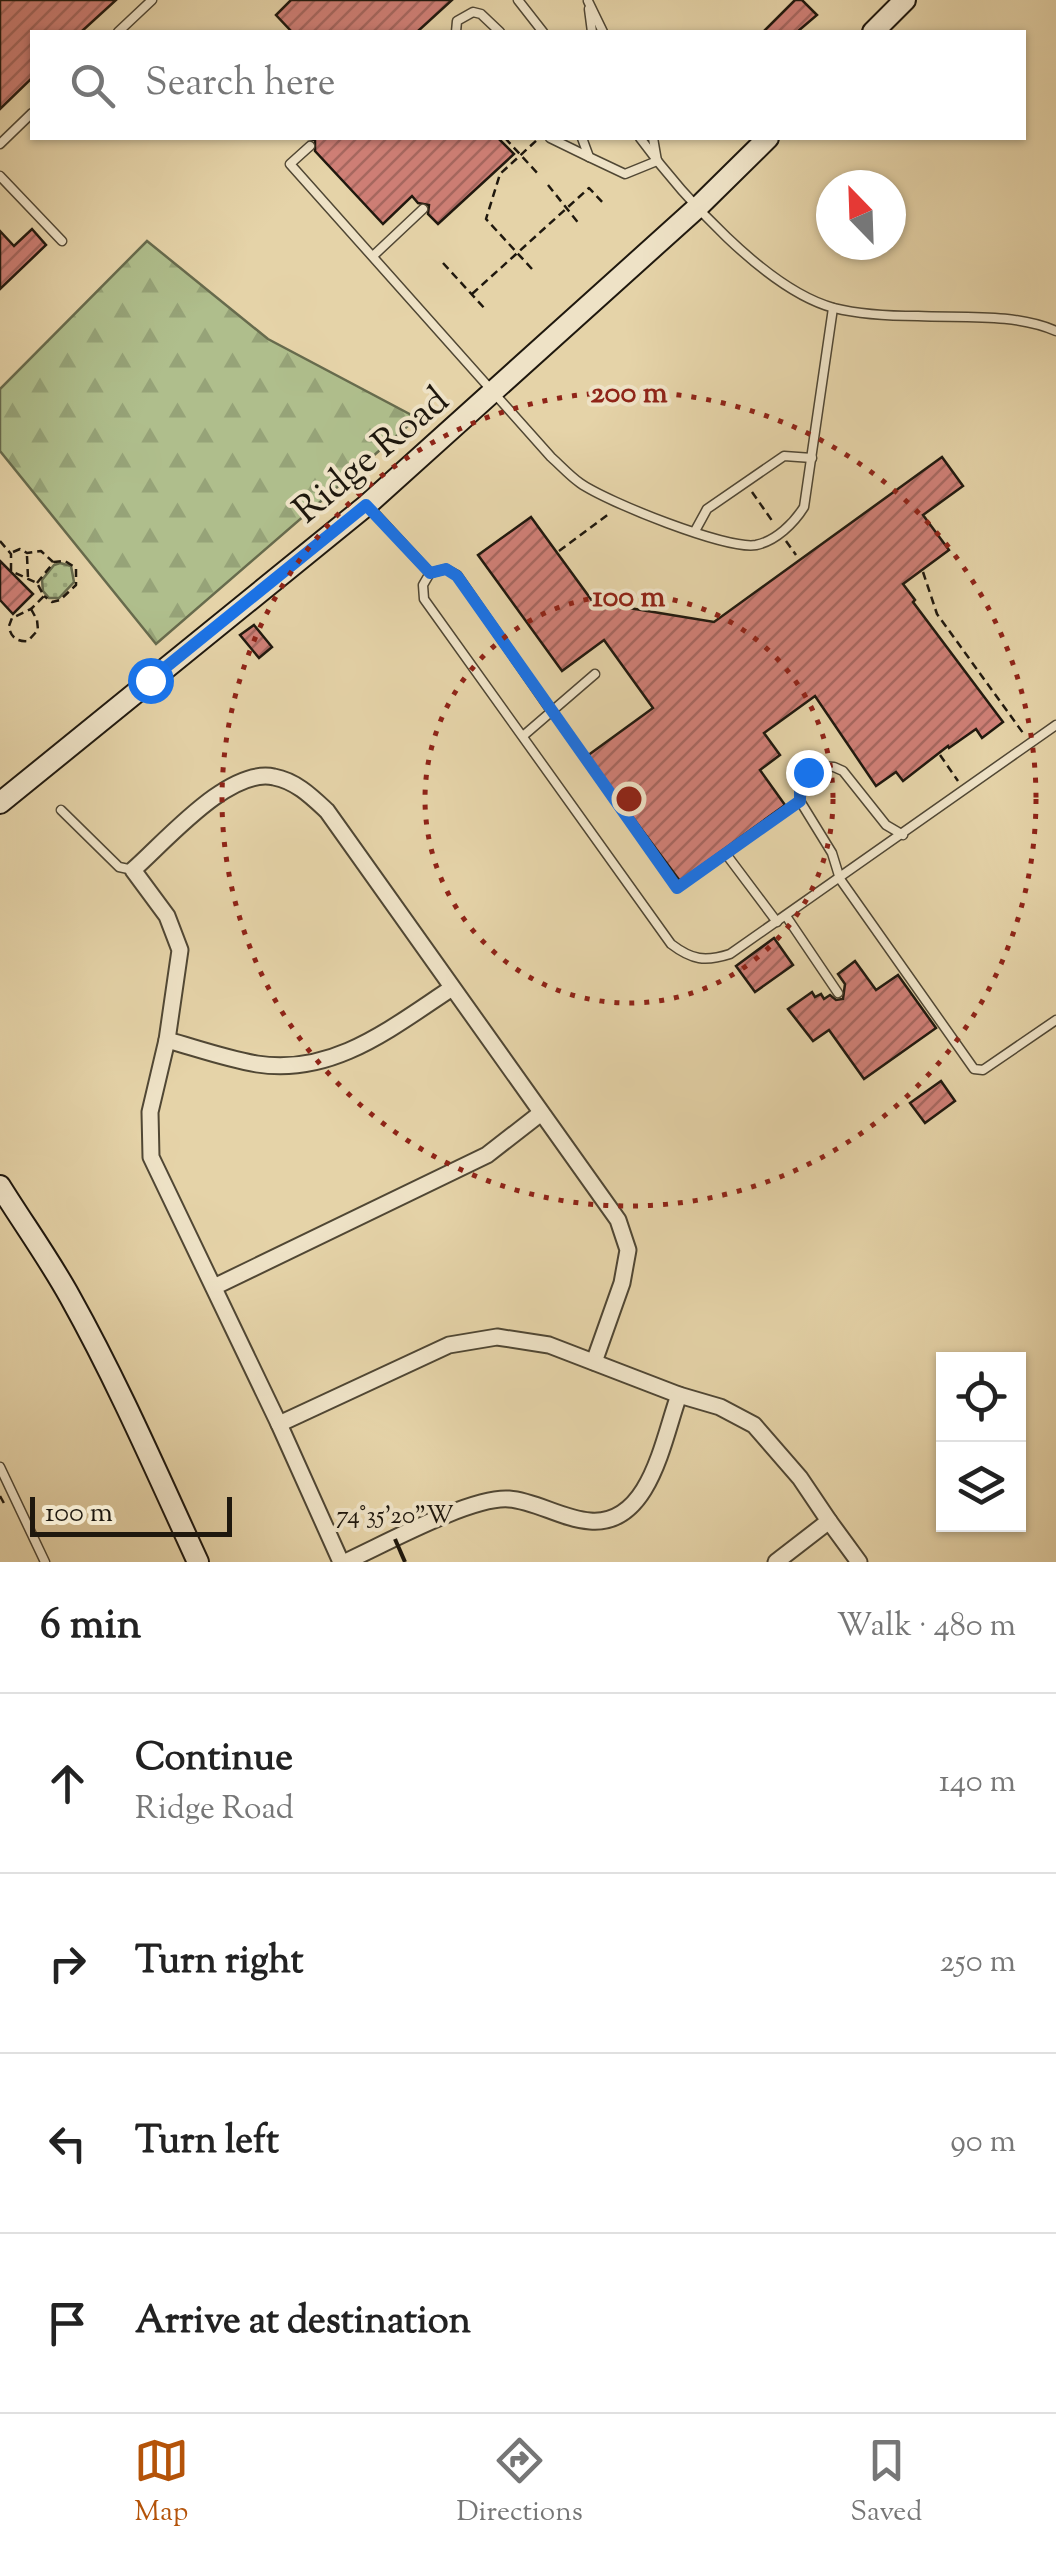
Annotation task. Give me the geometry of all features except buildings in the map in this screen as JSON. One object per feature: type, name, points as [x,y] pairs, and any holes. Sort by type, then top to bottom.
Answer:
[{"type":"street","points":[[875,30],[906,0]]},
{"type":"street","name":"Ridge Road","points":[[0,803],[366,505],[495,393],[766,140]]},
{"type":"street","points":[[594,1362],[622,1283],[628,1250],[618,1220],[327,811],[303,789],[276,777],[249,776],[216,796],[133,870],[167,916],[180,950],[167,1040],[150,1112],[151,1158],[343,1562],[480,1502],[509,1499],[591,1522],[620,1517],[642,1500],[679,1395]]},
{"type":"street","points":[[167,1040],[257,1064],[307,1066],[358,1049],[452,988]]},
{"type":"street","points":[[214,1287],[486,1155],[541,1114]]},
{"type":"street","points":[[0,1186],[69,1295],[198,1562]]},
{"type":"street","points":[[279,1424],[449,1345],[497,1337],[549,1345],[720,1407],[754,1425],[800,1478],[858,1562]]},
{"type":"street","points":[[776,1562],[828,1521]]},
{"type":"lane","points":[[120,30],[152,0]]},
{"type":"lane","points":[[518,0],[541,30]]},
{"type":"lane","points":[[587,0],[592,30]]},
{"type":"lane","points":[[587,0],[602,30]]},
{"type":"lane","points":[[456,30],[458,22],[473,12],[481,14],[498,30]]},
{"type":"lane","points":[[0,144],[30,115]]},
{"type":"lane","points":[[554,140],[624,174],[658,162]]},
{"type":"lane","points":[[583,140],[589,156]]},
{"type":"lane","points":[[642,140],[761,270],[795,292],[832,308],[873,315],[1000,319],[1056,331]]},
{"type":"lane","points":[[654,140],[658,162]]},
{"type":"lane","points":[[310,146],[290,164],[551,457],[580,483],[616,503],[737,546],[760,545],[793,524],[804,507],[832,308]]},
{"type":"lane","points":[[0,176],[62,242]]},
{"type":"lane","points":[[373,256],[424,209]]},
{"type":"lane","points":[[695,531],[708,509],[784,456],[812,458]]},
{"type":"lane","points":[[366,505],[430,573]]},
{"type":"lane","points":[[552,712],[457,576],[446,569],[430,573],[423,585],[424,598],[671,944],[686,955],[707,961],[730,954],[840,880],[1056,725]]},
{"type":"lane","points":[[523,736],[595,674]]},
{"type":"lane","points":[[902,834],[886,825],[850,780],[834,767],[818,766],[808,772],[800,788],[800,801],[832,853],[840,880],[974,1069],[982,1070],[1056,1020]]},
{"type":"lane","points":[[61,810],[119,867],[133,870]]},
{"type":"lane","points":[[726,854],[777,922]]},
{"type":"lane","points":[[786,916],[838,992]]},
{"type":"lane","points":[[0,1468],[45,1562]]},
{"type":"path","points":[[507,140],[540,176]]},
{"type":"path","points":[[532,269],[486,219],[500,174],[537,140]]},
{"type":"path","points":[[548,185],[580,225]]},
{"type":"path","points":[[472,294],[590,188],[604,204]]},
{"type":"path","points":[[443,263],[486,310]]},
{"type":"path","points":[[745,482],[796,556]]},
{"type":"path","points":[[559,551],[612,511],[616,503]]},
{"type":"path","points":[[0,541],[12,554],[11,571],[37,583],[52,602],[76,585],[76,568],[72,563],[54,562],[41,551],[27,554]]},
{"type":"path","points":[[12,554],[20,548],[27,554],[28,579]]},
{"type":"path","points":[[37,583],[54,562]]},
{"type":"path","points":[[923,572],[938,614],[1024,734]]},
{"type":"path","points":[[31,609],[38,620],[38,630],[28,641],[20,642],[9,626],[12,618],[31,609],[44,596]]},
{"type":"path","points":[[552,712],[677,888],[800,801]]},
{"type":"path","points":[[940,754],[965,790]]},
{"type":"green space","points":[[147,241],[268,339],[417,418],[156,644],[0,451],[0,389]]},
{"type":"green space","points":[[60,563],[71,566],[74,582],[59,598],[49,598],[43,591],[42,580]]},
{"type":"route","points":[[150,680],[366,505],[430,573],[446,569],[457,576],[677,888],[800,801],[800,788],[808,772]]}]
